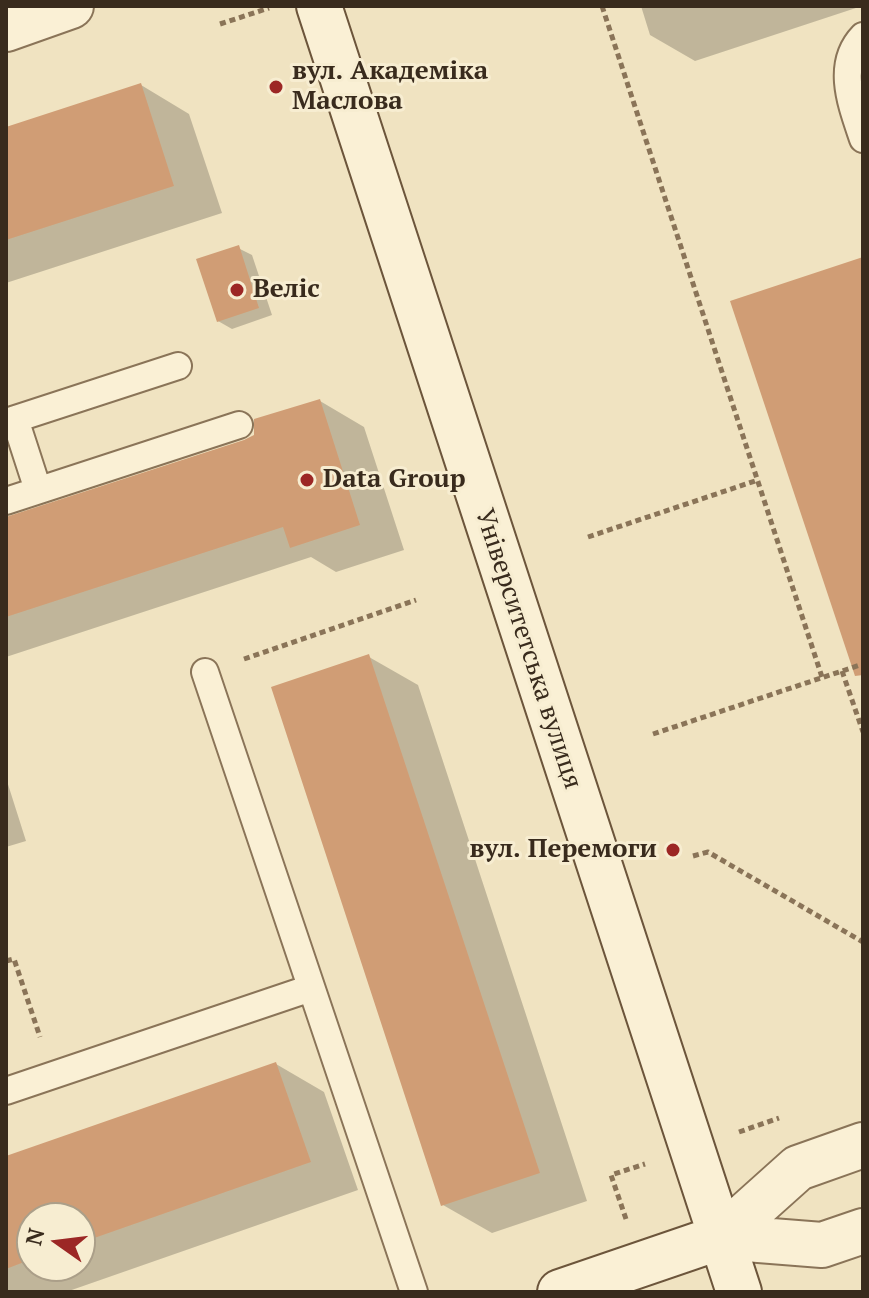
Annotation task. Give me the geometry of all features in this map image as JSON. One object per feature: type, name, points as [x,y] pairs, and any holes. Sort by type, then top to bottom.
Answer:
[{"type":"main road","points":[[6,29],[71,6]]},
{"type":"main road","name":"Університетська вулиця","points":[[319,6],[739,1292]]},
{"type":"main road","points":[[560,1292],[721,1237],[798,1168],[863,1145]]},
{"type":"main road","points":[[721,1237],[822,1245],[863,1231]]},
{"type":"lane","points":[[863,36],[855,44],[847,68],[849,97],[863,139]]},
{"type":"lane","points":[[38,490],[10,421],[178,366]]},
{"type":"lane","points":[[6,501],[239,425]]},
{"type":"lane","points":[[205,672],[414,1292]]},
{"type":"lane","points":[[6,1091],[311,988]]},
{"type":"path","points":[[220,24],[274,6]]},
{"type":"path","points":[[602,6],[822,677]]},
{"type":"path","points":[[588,537],[758,480]]},
{"type":"path","points":[[205,672],[416,600]]},
{"type":"path","points":[[653,734],[863,664]]},
{"type":"path","points":[[842,671],[863,732]]},
{"type":"path","points":[[693,856],[708,852],[863,942]]},
{"type":"path","points":[[6,961],[14,959],[53,1075]]},
{"type":"path","points":[[734,1134],[780,1118]]},
{"type":"path","points":[[627,1224],[611,1175],[650,1162]]},
{"type":"building","points":[[141,83],[174,186],[6,240],[6,127]]},
{"type":"building","points":[[239,245],[259,308],[217,322],[196,259]]},
{"type":"building","points":[[863,257],[863,675],[855,676],[730,301]]},
{"type":"building","points":[[320,399],[360,525],[290,548],[283,527],[6,617],[6,517],[244,440],[254,435],[254,419]]},
{"type":"building","points":[[369,654],[540,1173],[441,1206],[271,687]]},
{"type":"building","points":[[276,1062],[311,1162],[96,1237],[96,1202],[16,1202],[16,1265],[6,1269],[6,1156]]},
{"type":"place","name":"вул. Академіка Маслова","points":[[276,87]]},
{"type":"place","name":"Веліс","points":[[237,290]]},
{"type":"place","name":"Data Group","points":[[307,480]]},
{"type":"place","name":"вул. Перемоги","points":[[673,850]]}]
